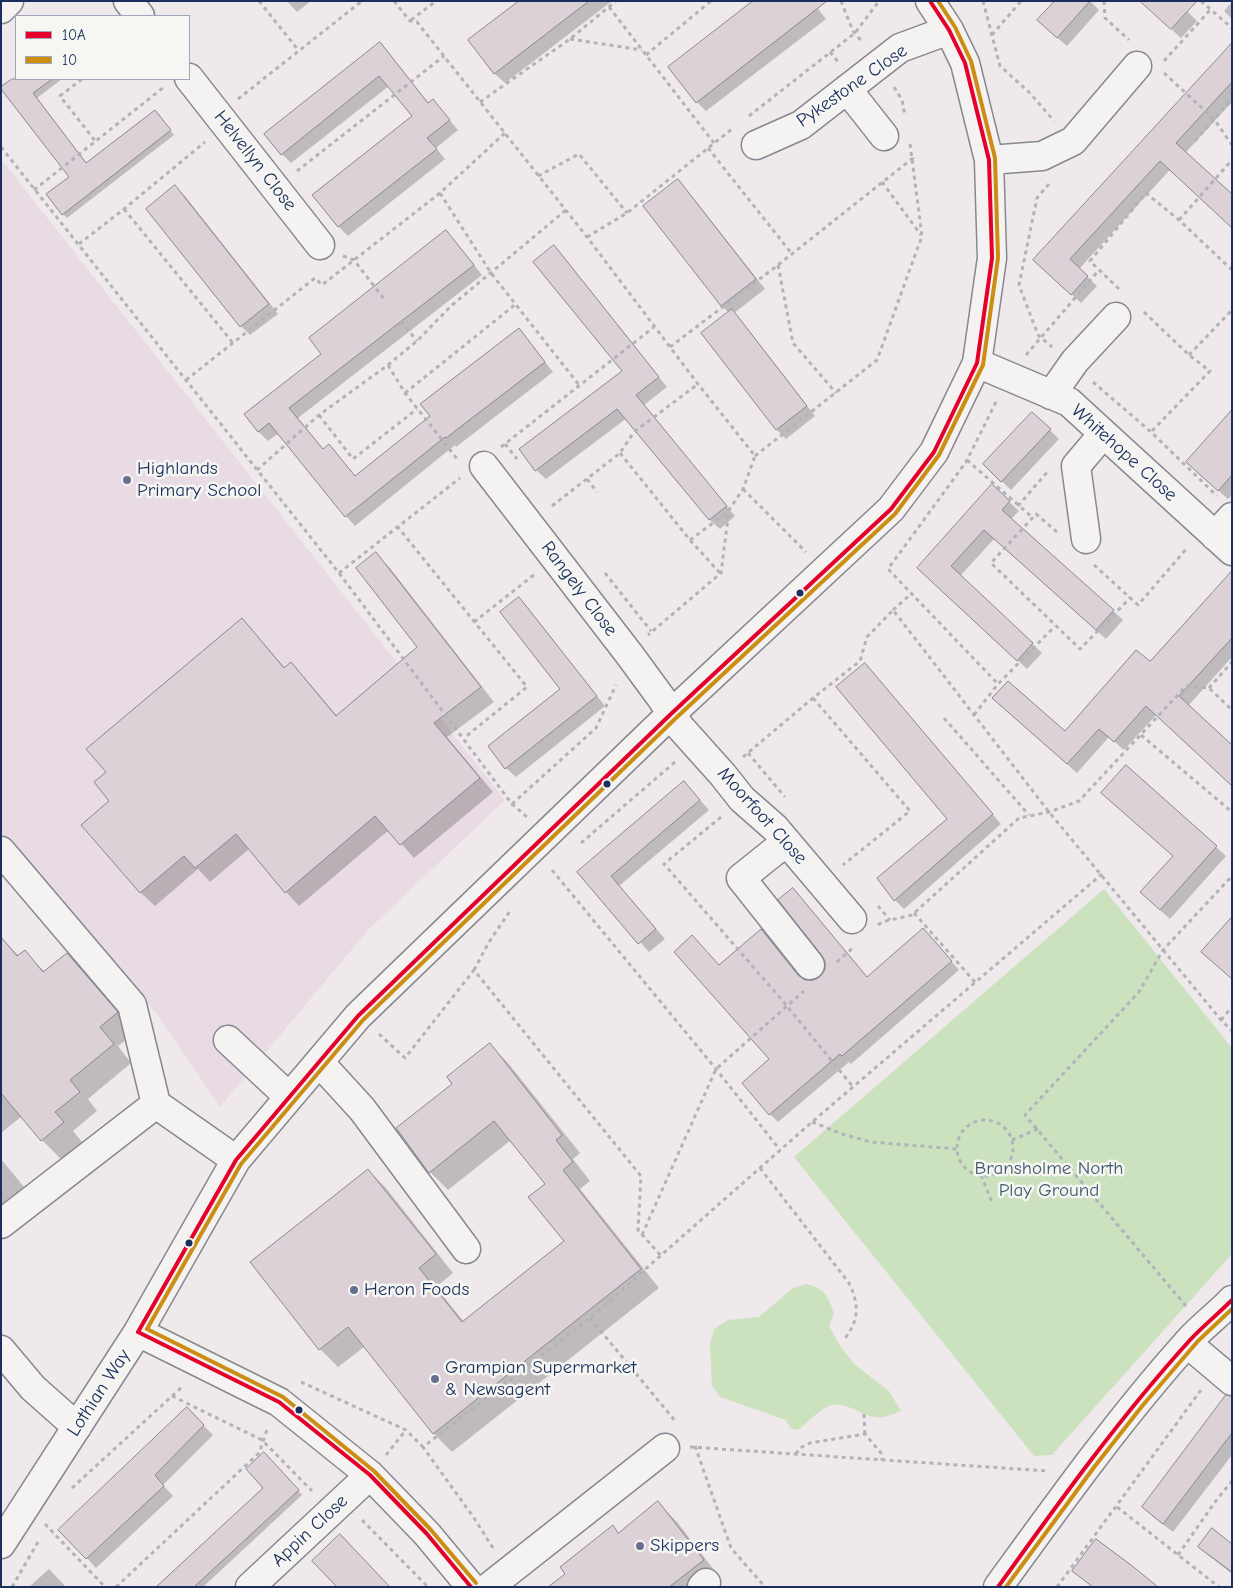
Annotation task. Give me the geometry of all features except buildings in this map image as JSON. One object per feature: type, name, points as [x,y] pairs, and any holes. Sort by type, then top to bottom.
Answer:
[{"type":"street","points":[[1,9],[9,1]]},
{"type":"street","points":[[128,1],[139,15]]},
{"type":"street","name":"Lothian Way","points":[[1,1544],[138,1332],[236,1160],[358,1016],[672,713],[891,509],[934,452],[977,363],[992,258],[989,160],[965,63],[949,30],[930,1]]},
{"type":"street","name":"Pykestone Close","points":[[756,145],[801,125],[900,48],[949,30]]},
{"type":"street","points":[[989,160],[1042,156],[1073,141],[1134,55]]},
{"type":"street","name":"Helvellyn Close","points":[[178,81],[222,119],[320,245]]},
{"type":"street","points":[[847,89],[896,137]]},
{"type":"street","points":[[1052,395],[1075,361],[1128,313]]},
{"type":"street","name":"Whitehope Close","points":[[977,363],[1069,402],[1104,434],[1226,535]]},
{"type":"street","points":[[1080,546],[1076,466],[1104,434]]},
{"type":"street","name":"Rangely Close","points":[[473,466],[555,557],[672,713]]},
{"type":"street","name":"Moorfoot Close","points":[[672,713],[680,727],[724,774],[742,799],[775,828],[863,929]]},
{"type":"street","points":[[786,842],[742,878],[816,974]]},
{"type":"street","points":[[1,851],[132,1005],[156,1104],[236,1160]]},
{"type":"street","points":[[228,1040],[289,1098]]},
{"type":"street","points":[[319,1062],[362,1109],[466,1248]]},
{"type":"street","points":[[1,1224],[156,1104]]},
{"type":"street","points":[[998,1587],[1082,1474],[1195,1335],[1232,1300]]},
{"type":"street","points":[[138,1332],[279,1402],[370,1475],[427,1534],[470,1587]]},
{"type":"street","points":[[1195,1335],[1225,1374]]},
{"type":"street","points":[[1,1350],[33,1388],[77,1427]]},
{"type":"street","points":[[498,1579],[665,1448]]},
{"type":"street","name":"Appin Close","points":[[250,1587],[370,1475]]},
{"type":"path","points":[[259,1],[299,51]]},
{"type":"path","points":[[79,244],[124,209],[299,51],[362,1]]},
{"type":"path","points":[[394,1],[410,21],[417,22],[444,56],[566,210],[755,456]]},
{"type":"path","points":[[410,21],[436,1]]},
{"type":"path","points":[[480,102],[570,39],[616,1]]},
{"type":"path","points":[[646,55],[711,1]]},
{"type":"path","points":[[841,1],[853,31],[879,64],[902,100],[905,119]]},
{"type":"path","points":[[984,1],[1000,66],[1030,93],[1047,115],[1073,141]]},
{"type":"path","points":[[992,35],[1020,1]]},
{"type":"path","points":[[1104,1],[1105,18],[1134,55]]},
{"type":"path","points":[[1201,1],[1232,28]]},
{"type":"path","points":[[609,7],[714,143]]},
{"type":"path","points":[[1211,9],[1158,67],[1214,119],[1232,145]]},
{"type":"path","points":[[570,39],[642,50]]},
{"type":"path","points":[[276,188],[444,56]]},
{"type":"path","points":[[81,80],[60,96],[96,142]]},
{"type":"path","points":[[34,190],[178,81]]},
{"type":"path","points":[[1195,141],[1232,99]]},
{"type":"path","points":[[186,380],[316,278],[322,285],[440,193],[505,133]]},
{"type":"path","points":[[690,540],[729,510],[743,489],[755,456],[877,360],[922,236],[913,158],[896,137]]},
{"type":"path","points":[[1,147],[339,573],[512,804],[545,834]]},
{"type":"path","points":[[708,148],[792,254]]},
{"type":"path","points":[[538,176],[579,154],[627,213]]},
{"type":"path","points":[[670,347],[778,265],[913,158]]},
{"type":"path","points":[[1179,220],[1232,160]]},
{"type":"path","points":[[882,182],[922,236]]},
{"type":"path","points":[[440,193],[491,273],[578,385]]},
{"type":"path","points":[[1120,290],[1090,261],[1146,193],[1179,220],[1232,270]]},
{"type":"path","points":[[124,209],[233,344]]},
{"type":"path","points":[[257,470],[319,414],[388,365],[417,341],[450,306],[566,210]]},
{"type":"path","points":[[320,245],[354,260],[384,299]]},
{"type":"path","points":[[778,265],[794,343],[836,393]]},
{"type":"path","points":[[998,684],[888,569],[968,460],[1008,376],[1099,270]]},
{"type":"path","points":[[405,393],[516,304]]},
{"type":"path","points":[[1190,355],[1232,310]]},
{"type":"path","points":[[1128,313],[1190,355],[1210,371],[1151,432]]},
{"type":"path","points":[[401,321],[417,341]]},
{"type":"path","points":[[388,365],[417,409],[473,466]]},
{"type":"path","points":[[552,506],[620,453],[634,432],[698,384]]},
{"type":"path","points":[[319,414],[353,459],[417,409]]},
{"type":"path","points":[[620,453],[690,540],[721,573]]},
{"type":"path","points":[[968,460],[1033,518]]},
{"type":"path","points":[[587,479],[597,492]]},
{"type":"path","points":[[743,489],[825,571]]},
{"type":"path","points":[[512,804],[596,728],[623,670],[618,664],[642,644],[651,631],[721,573],[729,510]]},
{"type":"path","points":[[1131,597],[1080,649],[991,563],[1036,514],[1080,546],[1131,597],[1138,604],[1188,547]]},
{"type":"path","points":[[397,526],[527,687],[464,738]]},
{"type":"path","points":[[474,622],[555,557]]},
{"type":"path","points":[[724,774],[812,698],[860,661],[867,637],[911,594]]},
{"type":"path","points":[[893,610],[1049,812],[1232,1031]]},
{"type":"path","points":[[974,715],[998,684],[1055,626]]},
{"type":"path","points":[[1209,688],[1232,662]]},
{"type":"path","points":[[642,1235],[716,1069],[787,1006],[816,974],[863,929],[882,922],[912,915],[1019,818],[1049,812],[1078,801],[1186,686],[1209,688],[1232,710]]},
{"type":"path","points":[[812,698],[910,811],[843,865]]},
{"type":"path","points":[[944,718],[1030,816]]},
{"type":"path","points":[[1141,735],[1232,812]]},
{"type":"path","points":[[578,845],[696,744]]},
{"type":"path","points":[[742,799],[664,864],[787,1006],[853,1087]]},
{"type":"path","points":[[545,876],[557,864]]},
{"type":"path","points":[[552,870],[716,1069],[780,1150]]},
{"type":"path","points":[[423,1447],[590,1318],[812,1122],[1102,874]]},
{"type":"path","points":[[1195,1335],[1038,1129],[1025,1115],[1139,992],[1163,950],[1232,876]]},
{"type":"path","points":[[358,1016],[405,1058],[474,970],[489,942],[514,904]]},
{"type":"path","points":[[914,912],[975,982]]},
{"type":"path","points":[[474,970],[642,1176],[638,1230],[661,1256]]},
{"type":"path","points":[[1221,1020],[1232,1007]]},
{"type":"path","points":[[994,1121],[1002,1125],[1012,1140],[1014,1149],[1011,1158],[1000,1172],[990,1176],[972,1173],[964,1167],[959,1158],[958,1140],[968,1126],[976,1122],[994,1121]]},
{"type":"path","points":[[812,1122],[842,1134],[870,1142],[957,1149]]},
{"type":"path","points":[[1012,1140],[1038,1129]]},
{"type":"path","points":[[760,1168],[849,1284],[855,1296],[856,1320],[843,1341]]},
{"type":"path","points":[[981,1176],[992,1202]]},
{"type":"path","points":[[68,1493],[187,1382],[199,1362]]},
{"type":"path","points":[[1057,1587],[1117,1506],[1225,1374]]},
{"type":"path","points":[[116,1587],[258,1453],[279,1402],[296,1380],[406,1430],[423,1447],[474,1518],[498,1579]]},
{"type":"path","points":[[172,1396],[262,1440],[428,1587]]},
{"type":"path","points":[[864,1414],[865,1434],[881,1453],[882,1460]]},
{"type":"path","points":[[796,1454],[800,1448],[810,1443],[865,1434]]},
{"type":"path","points":[[665,1448],[696,1446],[1082,1474]]},
{"type":"path","points":[[1178,1555],[1232,1481]]},
{"type":"path","points":[[1117,1506],[1220,1587]]},
{"type":"path","points":[[23,1510],[47,1527],[105,1587]]},
{"type":"path","points":[[12,1587],[41,1536]]},
{"type":"shaded area","name":"Highlands Primary School","points":[[1,159],[505,800],[368,930],[220,1107],[157,1014],[1,833]]},
{"type":"green space","name":"Bransholme North Play Ground","points":[[1104,889],[1232,1048],[1232,1254],[1052,1455],[1034,1456],[794,1157]]},
{"type":"green space","points":[[807,1284],[822,1291],[827,1297],[834,1313],[829,1326],[839,1344],[854,1364],[889,1391],[901,1411],[888,1416],[878,1417],[869,1416],[846,1406],[829,1406],[798,1430],[790,1428],[786,1420],[720,1397],[712,1386],[710,1345],[714,1329],[728,1320],[759,1317],[793,1288]]},
{"type":"transit line","name":"10A","points":[[471,1587],[427,1534],[370,1475],[279,1402],[138,1332],[236,1160],[358,1016],[672,713],[891,509],[934,452],[977,363],[992,258],[989,160],[965,63],[949,30],[930,1]]},
{"type":"transit line","name":"10","points":[[476,1583],[431,1530],[374,1471],[283,1397],[147,1329],[241,1164],[363,1020],[676,718],[895,514],[939,455],[983,365],[998,258],[995,158],[971,61],[955,27],[938,1]]},
{"type":"transit line","name":"10A","points":[[998,1587],[1067,1492],[1139,1399],[1190,1340],[1232,1300]]},
{"type":"transit line","name":"10","points":[[1006,1587],[1095,1466],[1143,1405],[1198,1341],[1232,1309]]},
{"type":"place","name":"Highlands Primary School","points":[[127,480]]},
{"type":"place","name":"Heron Foods","points":[[354,1290]]},
{"type":"place","name":"Grampian Supermarket & Newsagent","points":[[435,1379]]},
{"type":"place","name":"Skippers","points":[[640,1546]]}]
